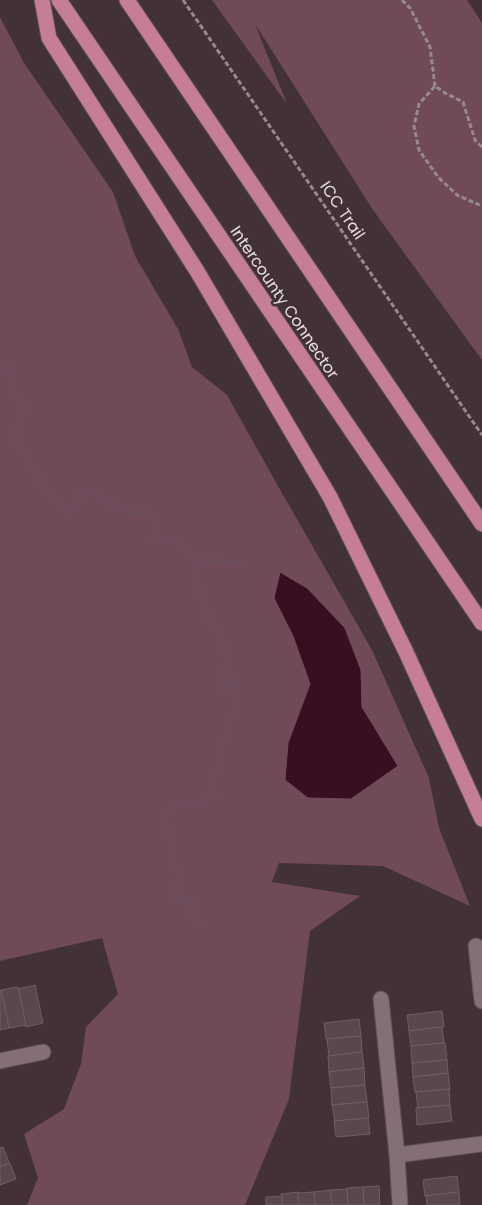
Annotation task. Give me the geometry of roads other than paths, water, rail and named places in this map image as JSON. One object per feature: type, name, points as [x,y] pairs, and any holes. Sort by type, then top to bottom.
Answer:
[{"type":"highway","points":[[42,0],[49,38],[197,271],[330,497],[406,652],[482,820]]},
{"type":"highway","name":"Intercounty Connector","points":[[59,0],[482,623]]},
{"type":"highway","points":[[127,0],[482,524]]},
{"type":"highway","points":[[441,464],[482,513]]},
{"type":"street","points":[[476,946],[482,1001]]},
{"type":"street","points":[[381,999],[397,1155],[400,1205]]},
{"type":"street","points":[[0,1061],[43,1052]]},
{"type":"street","points":[[397,1155],[482,1144]]},
{"type":"waterway","points":[[0,367],[15,371],[10,393],[30,405],[12,434],[51,497],[69,513],[85,490],[134,514],[147,509],[155,519],[153,542],[173,538],[192,556],[203,610],[219,634],[227,657],[222,690],[236,680],[239,697],[219,752],[220,766],[211,779],[215,793],[200,805],[176,805],[164,814],[172,858],[181,880],[174,891],[177,901],[191,900],[191,912],[201,925]]},
{"type":"waterway","points":[[194,561],[245,562]]}]
